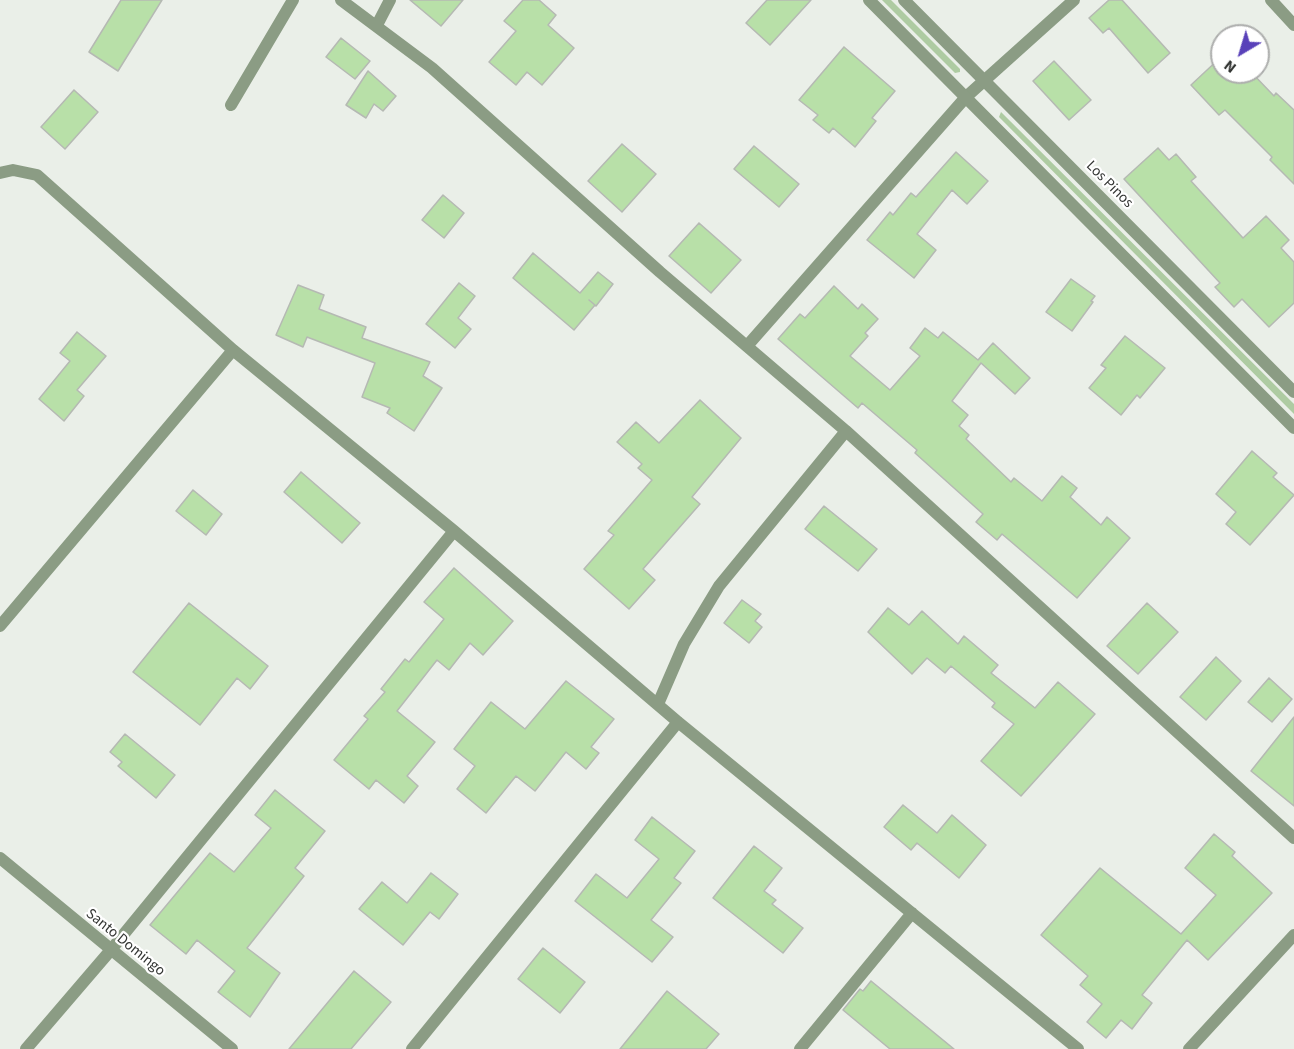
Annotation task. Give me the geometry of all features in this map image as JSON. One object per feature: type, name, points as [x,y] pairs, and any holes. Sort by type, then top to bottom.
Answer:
[{"type":"street","points":[[231,105],[293,0]]},
{"type":"street","points":[[341,0],[432,68],[660,272],[846,431],[1294,838]]},
{"type":"street","points":[[377,25],[390,0]]},
{"type":"street","points":[[869,0],[1294,428]]},
{"type":"street","name":"Los Pinos","points":[[904,0],[1294,392]]},
{"type":"street","points":[[747,346],[966,97],[1074,0]]},
{"type":"street","points":[[1271,0],[1294,25]]},
{"type":"street","points":[[0,174],[13,170],[37,175],[233,350],[454,531],[678,722],[1078,1049]]},
{"type":"street","points":[[0,626],[233,350]]},
{"type":"street","points":[[658,704],[684,644],[719,586],[846,431]]},
{"type":"street","points":[[26,1049],[110,951],[454,531]]},
{"type":"street","points":[[412,1049],[678,722]]},
{"type":"street","name":"Santo Domingo","points":[[0,858],[110,951],[232,1049]]},
{"type":"street","points":[[800,1049],[912,912]]},
{"type":"street","points":[[1189,1049],[1294,935]]},
{"type":"green space","points":[[882,0],[891,0],[960,69],[960,72],[955,73]]},
{"type":"green space","points":[[1001,112],[1294,404],[1294,414],[999,117]]},
{"type":"building","points":[[121,0],[162,0],[118,71],[89,52]]},
{"type":"building","points":[[410,0],[463,0],[441,26]]},
{"type":"building","points":[[523,0],[539,0],[556,15],[548,25],[574,48],[542,85],[527,72],[516,85],[489,62],[516,31],[504,21]]},
{"type":"building","points":[[767,0],[811,0],[770,45],[746,23]]},
{"type":"building","points":[[1109,0],[1122,0],[1170,53],[1148,73],[1109,28],[1103,33],[1089,18]]},
{"type":"building","points":[[341,38],[370,61],[355,79],[326,57]]},
{"type":"building","points":[[844,47],[895,91],[872,118],[876,121],[855,147],[833,128],[829,133],[813,120],[818,115],[799,100]]},
{"type":"building","points":[[1054,61],[1091,100],[1069,120],[1033,81]]},
{"type":"building","points":[[1210,67],[1210,84],[1262,84],[1274,96],[1276,93],[1294,110],[1294,184],[1270,160],[1272,157],[1225,110],[1219,115],[1191,85]]},
{"type":"building","points":[[368,71],[396,96],[383,111],[374,104],[366,118],[346,105]]},
{"type":"building","points":[[74,90],[98,112],[65,149],[41,127]]},
{"type":"building","points":[[622,144],[656,174],[622,212],[588,181]]},
{"type":"building","points":[[754,146],[799,184],[779,207],[734,169]]},
{"type":"building","points":[[1158,148],[1169,160],[1176,154],[1196,177],[1191,181],[1243,238],[1266,216],[1289,240],[1281,248],[1294,262],[1294,303],[1269,327],[1242,299],[1234,307],[1215,287],[1220,283],[1124,179]]},
{"type":"building","points":[[956,152],[988,181],[967,204],[952,190],[917,234],[936,250],[914,278],[867,240],[890,212],[893,215],[911,193],[916,197]]},
{"type":"building","points":[[443,195],[464,213],[444,238],[422,220]]},
{"type":"building","points":[[699,223],[741,260],[711,293],[669,256]]},
{"type":"building","points":[[533,253],[580,293],[598,272],[613,284],[574,330],[513,278]]},
{"type":"building","points":[[1071,279],[1095,296],[1072,331],[1046,312]]},
{"type":"building","points":[[459,283],[475,296],[458,318],[471,329],[455,348],[426,324]]},
{"type":"building","points":[[298,285],[324,295],[319,309],[366,327],[362,338],[430,362],[423,376],[442,388],[414,431],[387,413],[390,408],[362,397],[375,363],[307,337],[303,347],[276,335]]},
{"type":"building","points":[[834,286],[858,309],[862,304],[878,319],[865,333],[868,336],[850,356],[890,390],[920,356],[910,348],[925,328],[938,338],[943,332],[978,360],[993,343],[1030,378],[1015,394],[981,363],[952,401],[968,415],[959,426],[969,435],[966,439],[1011,482],[1014,478],[1042,501],[1062,476],[1077,488],[1070,497],[1101,525],[1107,517],[1130,538],[1077,598],[1002,534],[997,540],[976,522],[983,514],[915,453],[917,450],[862,403],[858,408],[778,339],[800,314],[805,318]]},
{"type":"building","points":[[77,332],[106,356],[77,390],[84,396],[64,421],[39,399],[70,361],[60,353]]},
{"type":"building","points":[[1125,336],[1165,368],[1140,398],[1137,395],[1121,415],[1089,388],[1106,368],[1101,365]]},
{"type":"building","points":[[700,400],[741,438],[692,497],[700,504],[643,569],[655,580],[629,609],[584,569],[614,535],[608,531],[652,480],[638,468],[642,464],[617,442],[636,422],[659,443]]},
{"type":"building","points":[[1252,451],[1277,473],[1273,477],[1294,495],[1250,545],[1226,524],[1236,512],[1216,494]]},
{"type":"building","points":[[301,472],[360,523],[342,543],[284,492]]},
{"type":"building","points":[[193,490],[222,514],[206,535],[176,511]]},
{"type":"building","points":[[824,506],[877,549],[858,571],[805,529]]},
{"type":"building","points":[[454,568],[513,621],[483,655],[470,643],[449,670],[437,660],[397,711],[435,742],[407,776],[418,786],[404,803],[376,780],[369,789],[334,760],[368,719],[364,716],[385,692],[381,689],[405,659],[409,662],[444,619],[424,602]]},
{"type":"building","points":[[742,600],[761,614],[755,621],[762,627],[749,643],[724,623]]},
{"type":"building","points":[[189,603],[268,666],[250,689],[237,678],[200,725],[133,672]]},
{"type":"building","points":[[1147,603],[1178,632],[1138,674],[1107,646]]},
{"type":"building","points":[[888,608],[909,625],[922,611],[958,644],[964,636],[998,665],[991,673],[1035,708],[1058,682],[1095,714],[1021,796],[981,761],[1014,724],[992,707],[995,703],[951,666],[945,673],[927,658],[912,674],[868,632]]},
{"type":"building","points":[[1216,657],[1241,681],[1206,720],[1180,697]]},
{"type":"building","points":[[1269,678],[1292,699],[1272,722],[1248,702]]},
{"type":"building","points":[[566,681],[614,719],[591,747],[599,753],[586,769],[566,752],[535,791],[516,776],[486,813],[457,789],[475,766],[454,749],[491,702],[525,729]]},
{"type":"building","points":[[1294,717],[1294,806],[1251,771]]},
{"type":"building","points":[[125,734],[175,775],[156,798],[118,766],[122,762],[110,752]]},
{"type":"building","points":[[275,790],[325,831],[295,868],[304,876],[247,948],[280,973],[250,1017],[218,992],[235,971],[197,940],[186,954],[150,925],[210,853],[234,872],[271,828],[255,815]]},
{"type":"building","points":[[903,805],[937,833],[952,815],[986,845],[959,878],[917,843],[911,850],[884,827]]},
{"type":"building","points":[[652,817],[695,851],[674,878],[681,883],[651,920],[673,937],[652,962],[575,901],[596,874],[627,898],[659,859],[635,840]]},
{"type":"building","points":[[1214,834],[1235,852],[1232,856],[1272,893],[1208,960],[1187,940],[1142,995],[1152,1003],[1132,1029],[1121,1020],[1106,1038],[1087,1022],[1102,1004],[1080,985],[1088,976],[1041,935],[1100,868],[1181,934],[1216,895],[1185,868]]},
{"type":"building","points":[[754,846],[782,868],[764,891],[776,900],[772,904],[803,928],[783,953],[713,898]]},
{"type":"building","points":[[431,873],[458,894],[439,919],[430,912],[403,945],[359,909],[382,882],[407,903]]},
{"type":"building","points":[[543,948],[585,982],[560,1013],[518,979]]},
{"type":"building","points":[[354,971],[391,1002],[351,1049],[289,1049]]},
{"type":"building","points":[[871,981],[954,1049],[890,1049],[843,1010],[860,989],[863,991]]},
{"type":"building","points":[[667,991],[719,1034],[706,1049],[620,1049]]}]
